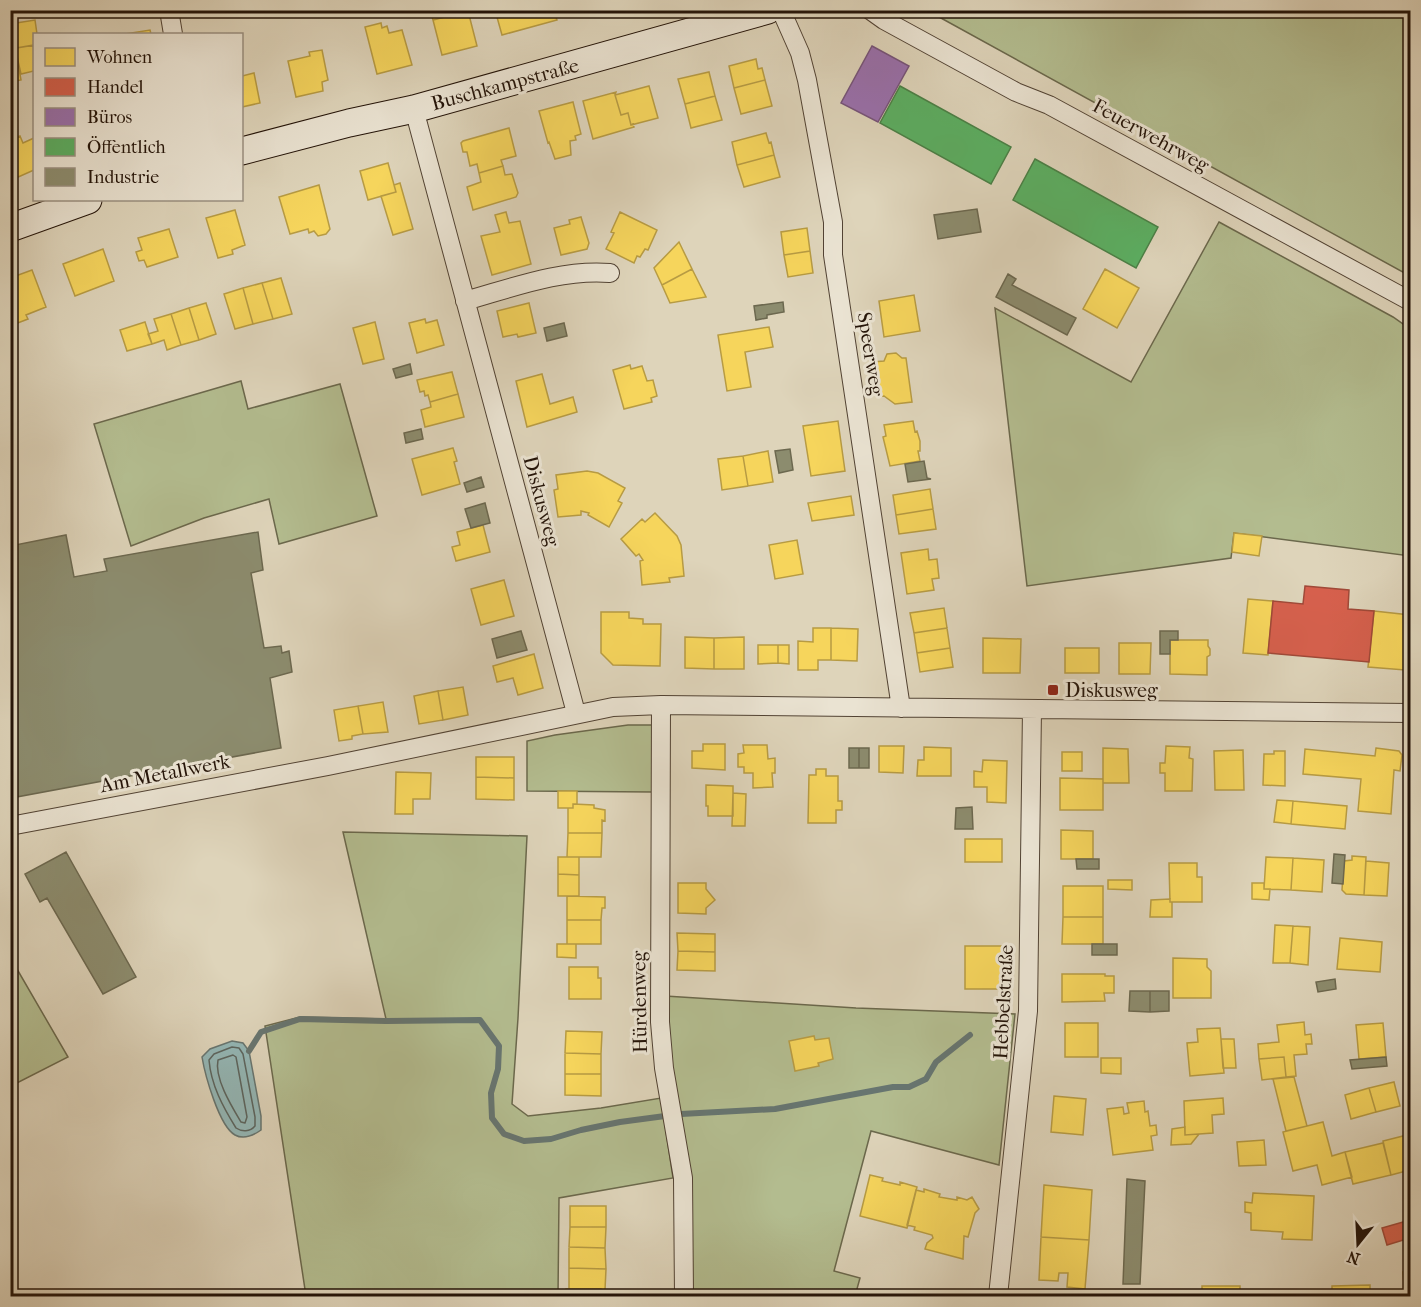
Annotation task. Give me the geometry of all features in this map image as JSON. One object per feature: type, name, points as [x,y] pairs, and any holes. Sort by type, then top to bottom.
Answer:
[{"type":"main road","name":"Buschkampstraße","points":[[243,151],[349,123],[414,109],[768,10]]},
{"type":"main road","points":[[10,228],[85,201]]},
{"type":"street","points":[[168,10],[173,33]]},
{"type":"street","name":"Speerweg","points":[[781,10],[804,66],[831,214],[833,255],[901,708]]},
{"type":"street","name":"Feuerwehrweg","points":[[870,10],[884,20],[1017,92],[1049,105],[1410,301]]},
{"type":"street","name":"Diskusweg","points":[[414,109],[576,713]]},
{"type":"street","points":[[465,301],[558,275],[593,271],[610,273]]},
{"type":"street","points":[[576,713],[613,706],[661,705],[1410,713]]},
{"type":"street","name":"Hürdenweg","points":[[661,705],[660,1022],[664,1068],[683,1178],[684,1296]]},
{"type":"street","name":"Hebbelstraße","points":[[998,1296],[1028,1011],[1032,709]]},
{"type":"street","name":"Am Metallwerk","points":[[10,826],[327,766],[576,713]]},
{"type":"green space","points":[[928,11],[1410,11],[1410,276],[930,12]]},
{"type":"green space","points":[[1219,222],[1393,317],[1410,329],[1410,556],[1234,533],[1231,558],[1027,586],[995,308],[1131,382]]},
{"type":"green space","points":[[241,381],[248,409],[340,384],[377,516],[279,544],[269,499],[204,518],[131,546],[94,424]]},
{"type":"green space","points":[[628,725],[654,725],[653,792],[527,791],[527,741]]},
{"type":"green space","points":[[343,832],[527,836],[512,1104],[528,1116],[601,1108],[661,1098],[673,1178],[559,1198],[558,1296],[306,1296],[265,1026],[300,1017],[386,1019]]},
{"type":"green space","points":[[10,957],[68,1057],[11,1086],[10,1086]]},
{"type":"green space","points":[[665,996],[856,1008],[1015,1014],[999,1165],[871,1131],[834,1271],[860,1278],[855,1296],[689,1296]]},
{"type":"water","points":[[232,1041],[243,1043],[249,1051],[261,1116],[261,1130],[245,1137],[235,1135],[229,1130],[218,1111],[202,1057],[210,1049]]},
{"type":"building: Wohnen","points":[[430,10],[468,10],[468,11],[433,20]]},
{"type":"building: Wohnen","points":[[495,10],[554,10],[557,20],[502,35]]},
{"type":"building: Wohnen","points":[[468,11],[477,46],[442,55],[433,20]]},
{"type":"building: Wohnen","points":[[35,20],[37,33],[33,33],[33,45],[10,49],[10,24]]},
{"type":"building: Wohnen","points":[[381,23],[382,28],[387,26],[389,33],[402,30],[412,65],[377,74],[365,27]]},
{"type":"building: Wohnen","points":[[150,30],[151,33],[131,33]]},
{"type":"building: Wohnen","points":[[33,45],[33,71],[21,74],[16,52],[10,49]]},
{"type":"building: Wohnen","points":[[322,50],[328,80],[322,82],[323,91],[296,97],[288,61],[310,56],[309,52]]},
{"type":"building: Wohnen","points":[[16,52],[21,80],[10,82],[10,57]]},
{"type":"building: Wohnen","points":[[756,59],[758,69],[762,68],[765,80],[734,88],[729,66]]},
{"type":"building: Wohnen","points":[[709,72],[715,96],[685,104],[678,79]]},
{"type":"building: Wohnen","points":[[254,73],[260,103],[243,107],[243,76]]},
{"type":"building: Wohnen","points":[[765,80],[772,106],[741,114],[734,88]]},
{"type":"building: Wohnen","points":[[649,86],[658,118],[631,125],[628,113],[621,115],[615,95]]},
{"type":"building: Wohnen","points":[[616,92],[621,115],[628,113],[631,125],[633,124],[634,127],[593,139],[583,101]]},
{"type":"building: Wohnen","points":[[715,96],[722,120],[691,128],[685,104]]},
{"type":"building: Wohnen","points":[[573,102],[581,134],[575,136],[576,140],[570,141],[571,155],[555,159],[539,111]]},
{"type":"building: Wohnen","points":[[509,128],[516,156],[501,160],[503,166],[479,173],[477,164],[470,166],[467,152],[463,152],[461,143],[463,141]]},
{"type":"building: Wohnen","points":[[766,133],[774,155],[737,165],[732,142]]},
{"type":"building: Wohnen","points":[[20,136],[23,143],[33,138],[33,170],[16,178],[10,164],[10,140]]},
{"type":"building: Wohnen","points":[[774,155],[780,177],[744,187],[737,165]]},
{"type":"building: Wohnen","points":[[388,163],[396,192],[368,200],[360,171]]},
{"type":"building: Wohnen","points":[[503,166],[505,175],[512,174],[518,193],[516,197],[473,210],[467,187],[481,182],[479,173]]},
{"type":"building: Wohnen","points":[[400,183],[413,229],[393,235],[381,196],[396,192],[394,185]]},
{"type":"building: Wohnen","points":[[319,185],[330,229],[326,234],[318,236],[314,231],[309,233],[308,229],[290,234],[279,197]]},
{"type":"building: Wohnen","points":[[235,210],[245,245],[232,250],[233,254],[218,258],[206,218]]},
{"type":"building: Wohnen","points":[[506,212],[509,223],[520,221],[531,264],[492,275],[481,236],[500,232],[495,215]]},
{"type":"building: Wohnen","points":[[620,212],[657,230],[648,250],[645,249],[640,257],[637,256],[634,263],[606,249],[614,233],[611,232]]},
{"type":"building: Wohnen","points":[[581,217],[589,243],[587,249],[561,255],[554,228],[570,224],[569,220]]},
{"type":"building: Wohnen","points":[[807,228],[810,251],[784,255],[781,232]]},
{"type":"building: Wohnen","points":[[169,229],[178,257],[147,267],[144,260],[139,261],[136,252],[142,250],[138,238]]},
{"type":"building: Wohnen","points":[[679,242],[692,269],[662,285],[654,268]]},
{"type":"building: Wohnen","points":[[103,249],[114,281],[75,296],[63,264]]},
{"type":"building: Wohnen","points":[[810,251],[813,273],[788,277],[784,255]]},
{"type":"building: Wohnen","points":[[692,269],[706,297],[670,303],[662,285]]},
{"type":"building: Wohnen","points":[[1105,269],[1139,288],[1117,328],[1083,309]]},
{"type":"building: Wohnen","points":[[32,270],[46,307],[26,315],[28,319],[10,326],[10,278]]},
{"type":"building: Wohnen","points":[[281,278],[292,314],[273,319],[262,283]]},
{"type":"building: Wohnen","points":[[262,283],[273,319],[253,324],[243,288]]},
{"type":"building: Wohnen","points":[[243,288],[253,324],[235,329],[224,294]]},
{"type":"building: Wohnen","points":[[914,295],[920,331],[884,337],[879,301]]},
{"type":"building: Wohnen","points":[[206,303],[216,334],[199,340],[189,308]]},
{"type":"building: Wohnen","points":[[529,303],[536,333],[518,337],[517,334],[503,337],[497,311]]},
{"type":"building: Wohnen","points":[[189,308],[199,340],[181,345],[171,314]]},
{"type":"building: Wohnen","points":[[171,314],[181,345],[167,350],[164,340],[152,344],[148,334],[158,331],[154,319]]},
{"type":"building: Wohnen","points":[[425,319],[426,323],[437,320],[444,345],[417,353],[409,323]]},
{"type":"building: Wohnen","points":[[145,322],[152,344],[127,351],[120,330]]},
{"type":"building: Wohnen","points":[[375,322],[384,359],[363,364],[353,328]]},
{"type":"building: Wohnen","points":[[769,327],[773,347],[745,352],[751,387],[727,391],[718,335]]},
{"type":"building: Wohnen","points":[[896,353],[906,358],[912,402],[895,404],[884,396],[877,397],[872,362],[884,361],[887,354]]},
{"type":"building: Wohnen","points":[[630,365],[631,369],[642,366],[647,381],[653,380],[657,396],[651,398],[652,402],[624,409],[613,370]]},
{"type":"building: Wohnen","points":[[452,372],[458,394],[430,402],[424,391],[420,392],[417,380]]},
{"type":"building: Wohnen","points":[[542,374],[550,404],[573,397],[577,412],[527,427],[516,381]]},
{"type":"building: Wohnen","points":[[458,394],[464,417],[425,427],[421,410],[431,407],[430,402]]},
{"type":"building: Wohnen","points":[[838,421],[845,471],[811,476],[803,426]]},
{"type":"building: Wohnen","points":[[913,421],[920,441],[920,451],[918,451],[920,461],[890,466],[883,437],[886,436],[884,425]]},
{"type":"building: Wohnen","points":[[453,448],[460,484],[422,495],[412,459]]},
{"type":"building: Wohnen","points":[[768,451],[773,482],[748,486],[743,456]]},
{"type":"building: Wohnen","points":[[743,456],[748,486],[722,490],[718,459]]},
{"type":"building: Wohnen","points":[[587,471],[598,473],[625,488],[618,501],[622,503],[609,527],[588,515],[589,513],[581,511],[581,515],[558,517],[554,490],[558,489],[556,475]]},
{"type":"building: Wohnen","points":[[930,489],[933,509],[896,515],[893,495]]},
{"type":"building: Wohnen","points":[[851,496],[854,515],[812,521],[808,503]]},
{"type":"building: Wohnen","points":[[933,509],[936,529],[899,534],[896,515]]},
{"type":"building: Wohnen","points":[[655,513],[677,536],[681,545],[684,576],[669,578],[670,582],[642,585],[640,561],[643,560],[639,554],[636,556],[621,539],[642,519],[645,522]]},
{"type":"building: Wohnen","points":[[483,525],[490,552],[456,561],[452,547],[460,545],[457,532]]},
{"type":"building: Wohnen","points":[[1234,533],[1262,536],[1259,556],[1232,552]]},
{"type":"building: Wohnen","points":[[797,540],[803,574],[775,579],[769,545]]},
{"type":"building: Wohnen","points":[[928,549],[929,560],[937,559],[939,578],[932,579],[934,590],[907,594],[901,553]]},
{"type":"building: Wohnen","points":[[504,580],[514,616],[481,625],[471,589]]},
{"type":"building: Wohnen","points":[[1406,581],[1410,582],[1410,590],[1405,589]]},
{"type":"building: Wohnen","points":[[1248,599],[1273,601],[1268,655],[1243,653]]},
{"type":"building: Wohnen","points":[[944,608],[947,628],[914,633],[910,613]]},
{"type":"building: Wohnen","points":[[1374,611],[1410,615],[1405,670],[1368,667]]},
{"type":"building: Wohnen","points":[[601,612],[629,612],[629,618],[643,619],[643,624],[661,624],[660,666],[613,665],[601,653]]},
{"type":"building: Wohnen","points":[[813,628],[831,628],[831,660],[818,660],[818,670],[798,670],[798,641],[813,642]]},
{"type":"building: Wohnen","points":[[831,628],[858,629],[857,661],[831,660]]},
{"type":"building: Wohnen","points":[[947,628],[950,648],[917,653],[914,633]]},
{"type":"building: Wohnen","points":[[685,637],[714,638],[714,669],[685,668]]},
{"type":"building: Wohnen","points":[[744,637],[744,669],[714,669],[714,638]]},
{"type":"building: Wohnen","points":[[983,638],[1021,639],[1020,673],[983,673]]},
{"type":"building: Wohnen","points":[[1170,640],[1208,640],[1210,655],[1207,657],[1207,675],[1170,674]]},
{"type":"building: Wohnen","points":[[1119,643],[1151,643],[1150,674],[1119,674]]},
{"type":"building: Wohnen","points":[[758,645],[778,645],[778,663],[758,664]]},
{"type":"building: Wohnen","points":[[778,645],[789,645],[789,664],[778,663]]},
{"type":"building: Wohnen","points":[[950,648],[953,667],[920,672],[917,653]]},
{"type":"building: Wohnen","points":[[1065,648],[1099,648],[1099,673],[1065,673]]},
{"type":"building: Wohnen","points":[[534,654],[543,688],[518,695],[513,678],[497,682],[493,666]]},
{"type":"building: Wohnen","points":[[463,687],[468,715],[443,720],[438,691]]},
{"type":"building: Wohnen","points":[[438,691],[443,720],[419,724],[414,696]]},
{"type":"building: Wohnen","points":[[383,702],[388,732],[363,734],[358,706]]},
{"type":"building: Wohnen","points":[[358,706],[363,734],[339,741],[334,710]]},
{"type":"building: Wohnen","points":[[703,744],[725,744],[725,770],[692,768],[692,751],[703,751]]},
{"type":"building: Wohnen","points":[[743,745],[767,745],[768,759],[775,758],[775,773],[772,773],[773,787],[753,788],[753,773],[744,773],[744,767],[738,767],[738,754],[744,753]]},
{"type":"building: Wohnen","points":[[879,746],[904,746],[903,773],[879,772]]},
{"type":"building: Wohnen","points":[[1166,746],[1190,747],[1189,758],[1193,759],[1192,791],[1165,791],[1165,773],[1160,773],[1160,763],[1165,763]]},
{"type":"building: Wohnen","points":[[924,747],[951,748],[951,776],[917,776],[918,760],[924,760]]},
{"type":"building: Wohnen","points":[[1103,748],[1128,749],[1129,783],[1103,783]]},
{"type":"building: Wohnen","points":[[1376,748],[1399,751],[1402,755],[1400,771],[1394,770],[1391,814],[1358,811],[1361,779],[1303,774],[1305,749],[1375,756]]},
{"type":"building: Wohnen","points":[[1243,750],[1244,790],[1215,790],[1214,751]]},
{"type":"building: Wohnen","points":[[1274,751],[1285,751],[1285,786],[1263,785],[1264,754],[1274,754]]},
{"type":"building: Wohnen","points":[[1062,752],[1082,752],[1082,771],[1062,771]]},
{"type":"building: Wohnen","points":[[476,757],[514,757],[514,778],[476,777]]},
{"type":"building: Wohnen","points":[[983,760],[1007,761],[1006,803],[987,802],[987,787],[974,787],[974,771],[982,772]]},
{"type":"building: Wohnen","points":[[816,769],[826,769],[826,776],[838,776],[838,801],[842,801],[842,810],[836,810],[836,823],[808,823],[809,775],[816,775]]},
{"type":"building: Wohnen","points":[[396,772],[431,773],[430,799],[413,799],[413,814],[395,814]]},
{"type":"building: Wohnen","points":[[476,777],[514,778],[514,800],[476,799]]},
{"type":"building: Wohnen","points":[[1060,778],[1103,779],[1103,810],[1060,810]]},
{"type":"building: Wohnen","points":[[706,785],[733,786],[733,816],[708,816]]},
{"type":"building: Wohnen","points":[[558,791],[577,791],[577,804],[573,804],[573,808],[558,808]]},
{"type":"building: Wohnen","points":[[733,793],[746,794],[745,826],[732,826]]},
{"type":"building: Wohnen","points":[[1277,800],[1293,801],[1291,824],[1274,822]]},
{"type":"building: Wohnen","points":[[1293,801],[1347,806],[1345,829],[1291,824]]},
{"type":"building: Wohnen","points":[[573,804],[594,805],[594,808],[605,810],[602,833],[568,833],[568,808],[573,808]]},
{"type":"building: Wohnen","points":[[1061,830],[1093,831],[1093,859],[1061,859]]},
{"type":"building: Wohnen","points":[[568,833],[602,833],[601,857],[567,857]]},
{"type":"building: Wohnen","points":[[965,839],[1002,839],[1002,862],[965,862]]},
{"type":"building: Wohnen","points":[[1352,856],[1366,857],[1364,895],[1346,894],[1342,890],[1344,861],[1352,860]]},
{"type":"building: Wohnen","points":[[558,857],[579,857],[579,875],[558,874]]},
{"type":"building: Wohnen","points":[[1266,857],[1293,858],[1291,890],[1264,889]]},
{"type":"building: Wohnen","points":[[1293,858],[1324,860],[1322,892],[1291,890]]},
{"type":"building: Wohnen","points":[[1366,861],[1389,863],[1387,896],[1364,895]]},
{"type":"building: Wohnen","points":[[1169,863],[1197,863],[1197,877],[1202,877],[1202,902],[1170,902]]},
{"type":"building: Wohnen","points":[[558,874],[579,875],[579,896],[558,896]]},
{"type":"building: Wohnen","points":[[1108,880],[1132,880],[1132,890],[1108,889]]},
{"type":"building: Wohnen","points":[[678,883],[706,883],[706,889],[715,900],[706,908],[706,914],[678,913]]},
{"type":"building: Wohnen","points":[[1252,883],[1264,883],[1264,889],[1270,889],[1269,900],[1252,899]]},
{"type":"building: Wohnen","points":[[1063,886],[1103,886],[1103,917],[1063,917]]},
{"type":"building: Wohnen","points":[[567,896],[605,897],[605,908],[602,908],[601,920],[567,920]]},
{"type":"building: Wohnen","points":[[1170,899],[1172,917],[1150,917],[1151,900]]},
{"type":"building: Wohnen","points":[[1063,917],[1103,917],[1103,944],[1062,944]]},
{"type":"building: Wohnen","points":[[567,920],[601,920],[601,944],[567,944]]},
{"type":"building: Wohnen","points":[[1275,925],[1293,926],[1290,963],[1273,963]]},
{"type":"building: Wohnen","points":[[1293,926],[1310,927],[1308,965],[1290,963]]},
{"type":"building: Wohnen","points":[[677,933],[715,934],[715,952],[678,951]]},
{"type":"building: Wohnen","points":[[1340,938],[1382,942],[1380,972],[1337,969]]},
{"type":"building: Wohnen","points":[[557,944],[576,944],[576,958],[557,957]]},
{"type":"building: Wohnen","points":[[965,946],[1003,946],[1003,989],[965,989]]},
{"type":"building: Wohnen","points":[[678,951],[715,952],[715,971],[677,970]]},
{"type":"building: Wohnen","points":[[1173,958],[1207,959],[1207,967],[1211,971],[1211,998],[1173,998]]},
{"type":"building: Wohnen","points":[[569,967],[598,967],[598,978],[601,978],[601,999],[569,999]]},
{"type":"building: Wohnen","points":[[1062,974],[1114,976],[1114,993],[1104,993],[1105,1001],[1062,1002]]},
{"type":"building: Wohnen","points":[[1304,1022],[1305,1035],[1311,1034],[1312,1044],[1306,1044],[1307,1054],[1294,1055],[1296,1076],[1286,1077],[1284,1057],[1259,1059],[1258,1044],[1279,1042],[1277,1025]]},
{"type":"building: Wohnen","points":[[1065,1023],[1098,1023],[1098,1057],[1065,1057]]},
{"type":"building: Wohnen","points":[[1383,1023],[1386,1057],[1359,1059],[1356,1025]]},
{"type":"building: Wohnen","points":[[1220,1028],[1224,1073],[1190,1076],[1187,1043],[1198,1042],[1197,1029]]},
{"type":"building: Wohnen","points":[[566,1031],[602,1032],[601,1054],[565,1053]]},
{"type":"building: Wohnen","points":[[814,1036],[815,1040],[829,1038],[833,1059],[818,1063],[819,1066],[795,1071],[789,1041]]},
{"type":"building: Wohnen","points":[[1221,1039],[1234,1039],[1236,1068],[1223,1068]]},
{"type":"building: Wohnen","points":[[565,1053],[601,1054],[601,1074],[565,1074]]},
{"type":"building: Wohnen","points":[[1284,1057],[1286,1077],[1262,1080],[1259,1059]]},
{"type":"building: Wohnen","points":[[1101,1058],[1121,1058],[1121,1074],[1101,1073]]},
{"type":"building: Wohnen","points":[[565,1074],[601,1074],[601,1096],[565,1095]]},
{"type":"building: Wohnen","points":[[1294,1077],[1307,1126],[1286,1131],[1273,1079]]},
{"type":"building: Wohnen","points":[[1394,1082],[1400,1106],[1376,1112],[1369,1088]]},
{"type":"building: Wohnen","points":[[1369,1088],[1376,1112],[1351,1119],[1345,1095]]},
{"type":"building: Wohnen","points":[[1054,1096],[1086,1099],[1083,1135],[1051,1132]]},
{"type":"building: Wohnen","points":[[1223,1098],[1224,1114],[1212,1115],[1213,1133],[1185,1135],[1184,1101]]},
{"type":"building: Wohnen","points":[[1144,1101],[1150,1126],[1156,1125],[1157,1135],[1151,1136],[1153,1150],[1113,1155],[1107,1109],[1123,1107],[1124,1114],[1129,1113],[1127,1103]]},
{"type":"building: Wohnen","points":[[1323,1122],[1332,1156],[1345,1152],[1352,1177],[1322,1185],[1317,1165],[1293,1171],[1283,1132]]},
{"type":"building: Wohnen","points":[[1185,1127],[1185,1135],[1199,1134],[1191,1144],[1171,1145],[1172,1129]]},
{"type":"building: Wohnen","points":[[1407,1135],[1410,1170],[1391,1175],[1383,1141]]},
{"type":"building: Wohnen","points":[[1264,1140],[1266,1165],[1239,1166],[1237,1142]]},
{"type":"building: Wohnen","points":[[1383,1143],[1391,1175],[1353,1184],[1345,1152]]},
{"type":"building: Wohnen","points":[[870,1175],[883,1178],[882,1181],[900,1185],[900,1182],[917,1187],[907,1228],[860,1216]]},
{"type":"building: Wohnen","points":[[1044,1185],[1092,1190],[1089,1240],[1041,1237]]},
{"type":"building: Wohnen","points":[[924,1189],[940,1194],[939,1197],[957,1200],[957,1197],[967,1200],[972,1197],[979,1209],[975,1213],[968,1237],[964,1236],[963,1259],[925,1249],[927,1243],[933,1238],[932,1235],[914,1230],[915,1227],[907,1225],[916,1190],[924,1192]]},
{"type":"building: Wohnen","points":[[1253,1193],[1314,1196],[1312,1240],[1282,1239],[1283,1232],[1251,1230],[1251,1213],[1245,1212],[1245,1202],[1252,1203]]},
{"type":"building: Wohnen","points":[[570,1206],[606,1206],[606,1227],[570,1227]]},
{"type":"building: Wohnen","points":[[570,1227],[606,1227],[605,1248],[569,1247]]},
{"type":"building: Wohnen","points":[[1041,1237],[1089,1240],[1085,1289],[1067,1287],[1068,1273],[1059,1273],[1058,1281],[1039,1280]]},
{"type":"building: Wohnen","points":[[569,1247],[605,1248],[606,1269],[569,1268]]},
{"type":"building: Wohnen","points":[[569,1268],[606,1269],[605,1290],[569,1289]]},
{"type":"building: Wohnen","points":[[1403,1272],[1410,1272],[1410,1296],[1405,1296]]},
{"type":"building: Wohnen","points":[[1370,1285],[1370,1296],[1311,1296],[1311,1293],[1332,1293],[1332,1286]]},
{"type":"building: Wohnen","points":[[1202,1286],[1240,1286],[1240,1296],[1181,1296],[1181,1294],[1202,1294]]},
{"type":"building: Wohnen","points":[[566,1289],[601,1289],[601,1296],[566,1296]]},
{"type":"building: Handel","points":[[1305,586],[1349,590],[1348,609],[1374,611],[1369,662],[1268,653],[1273,601],[1303,604]]},
{"type":"building: Handel","points":[[1410,1220],[1410,1238],[1387,1245],[1382,1228]]},
{"type":"building: Büros","points":[[872,46],[909,66],[878,122],[841,103]]},
{"type":"building: Öffentlich","points":[[900,86],[1011,147],[991,184],[880,123]]},
{"type":"building: Öffentlich","points":[[1035,159],[1158,227],[1136,268],[1013,200]]},
{"type":"building: Industrie","points":[[977,209],[981,232],[938,239],[934,215]]},
{"type":"building: Industrie","points":[[1008,274],[1016,279],[1012,285],[1076,318],[1067,335],[996,297]]},
{"type":"building: Industrie","points":[[783,302],[784,312],[756,320],[754,306]]},
{"type":"building: Industrie","points":[[564,323],[567,336],[547,341],[544,328]]},
{"type":"building: Industrie","points":[[410,364],[412,374],[396,378],[393,369]]},
{"type":"building: Industrie","points":[[421,429],[423,439],[406,443],[404,433]]},
{"type":"building: Industrie","points":[[790,449],[793,470],[779,473],[775,451]]},
{"type":"building: Industrie","points":[[924,461],[927,478],[931,479],[908,482],[905,464]]},
{"type":"building: Industrie","points":[[481,477],[484,487],[467,492],[464,483]]},
{"type":"building: Industrie","points":[[485,503],[490,523],[471,528],[465,509]]},
{"type":"building: Industrie","points":[[258,532],[263,570],[251,573],[264,648],[281,646],[282,653],[289,651],[292,672],[270,678],[281,748],[11,798],[10,546],[66,535],[74,577],[107,571],[104,559]]},
{"type":"building: Industrie","points":[[521,631],[527,650],[497,658],[492,639]]},
{"type":"building: Industrie","points":[[1160,631],[1178,631],[1178,640],[1170,640],[1170,654],[1160,654]]},
{"type":"building: Industrie","points":[[849,748],[859,748],[859,768],[849,768]]},
{"type":"building: Industrie","points":[[859,748],[869,748],[869,768],[859,768]]},
{"type":"building: Industrie","points":[[972,807],[973,829],[955,829],[956,808]]},
{"type":"building: Industrie","points":[[66,852],[136,977],[103,994],[47,898],[40,902],[25,874]]},
{"type":"building: Industrie","points":[[1334,854],[1345,855],[1343,884],[1332,883]]},
{"type":"building: Industrie","points":[[1076,859],[1099,859],[1099,869],[1077,869]]},
{"type":"building: Industrie","points":[[1092,944],[1117,944],[1117,955],[1092,955]]},
{"type":"building: Industrie","points":[[1335,979],[1336,989],[1318,992],[1316,982]]},
{"type":"building: Industrie","points":[[1130,991],[1150,991],[1150,1012],[1129,1011]]},
{"type":"building: Industrie","points":[[1150,991],[1169,991],[1169,1011],[1150,1012]]},
{"type":"building: Industrie","points":[[1386,1057],[1387,1066],[1352,1069],[1350,1060]]},
{"type":"building: Industrie","points":[[1127,1179],[1145,1181],[1140,1284],[1123,1284]]},
{"type":"waterway","points":[[249,1051],[261,1032],[300,1019],[480,1020],[499,1046],[498,1069],[491,1093],[492,1118],[504,1134],[524,1141],[551,1139],[620,1122],[665,1116]]},
{"type":"waterway","points":[[681,1114],[775,1109],[893,1087],[909,1087],[926,1079],[936,1062],[970,1035]]},
{"type":"place","name":"Diskusweg","points":[[1053,690]]}]
